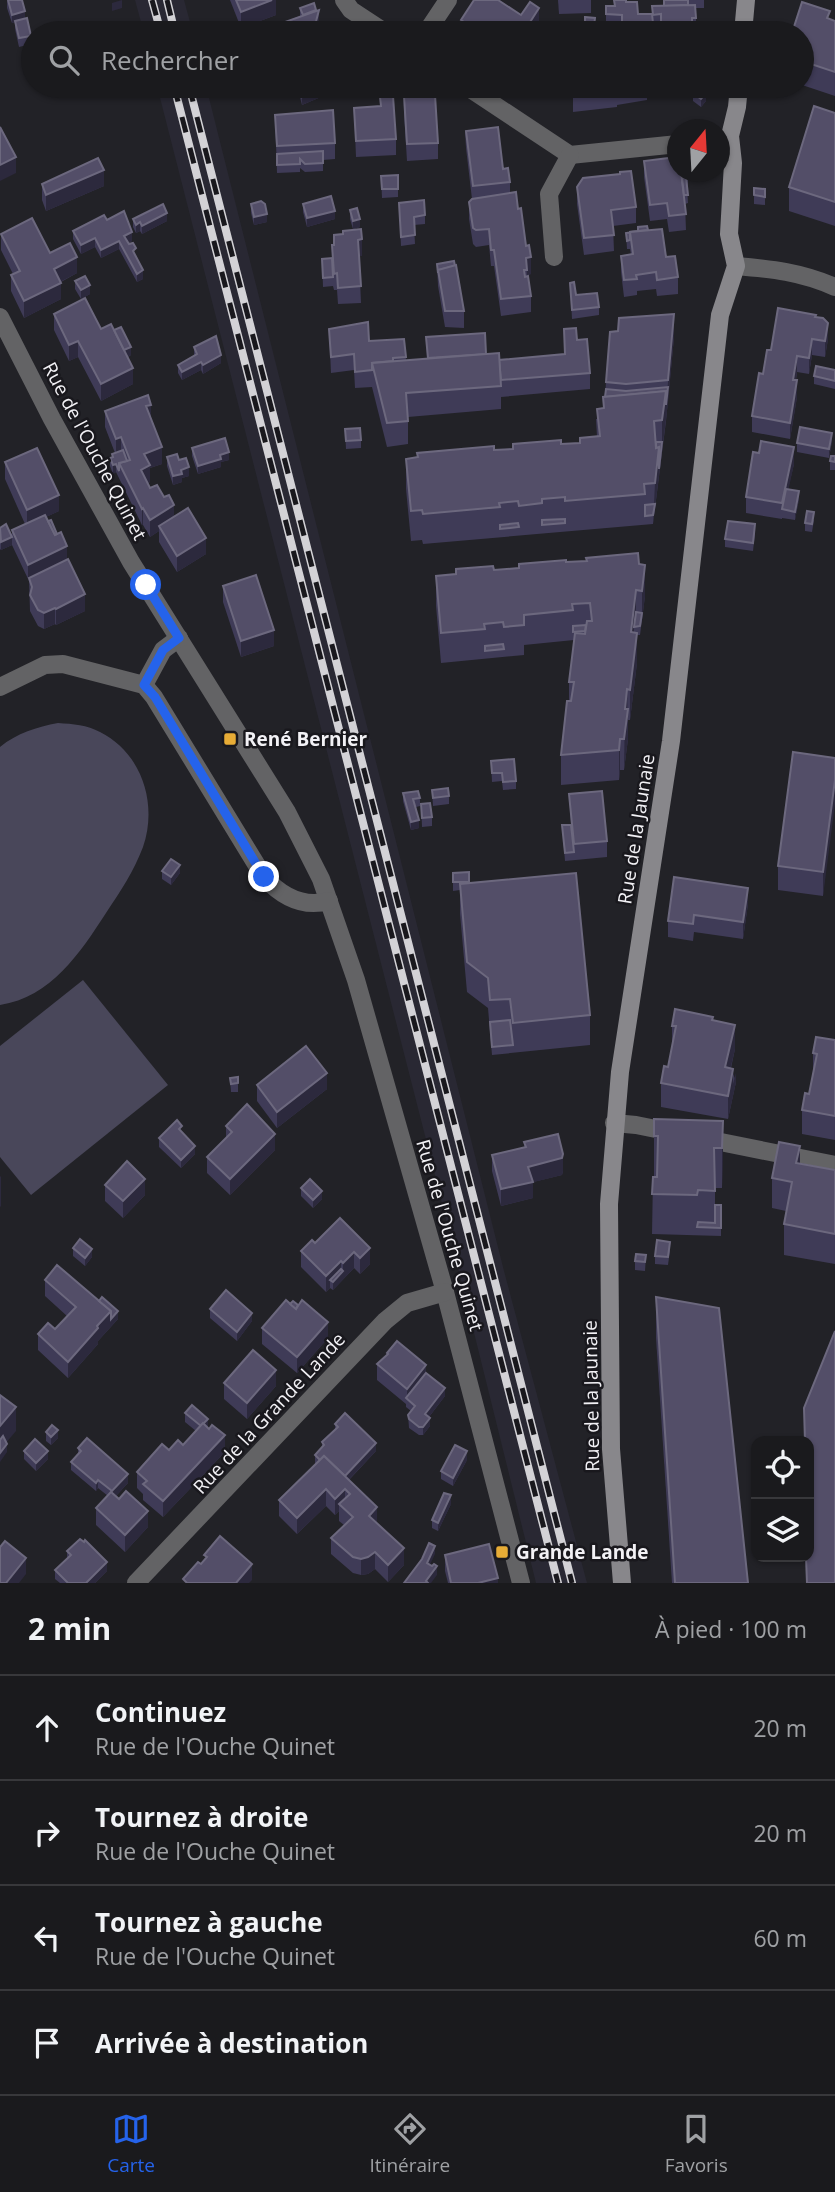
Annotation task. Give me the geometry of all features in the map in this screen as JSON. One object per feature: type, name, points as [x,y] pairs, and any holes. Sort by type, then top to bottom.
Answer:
[{"type":"street","points":[[344,0],[351,10],[368,21]]},
{"type":"street","points":[[434,21],[447,0]]},
{"type":"street","points":[[744,21],[746,0]]},
{"type":"street","points":[[484,98],[570,155],[667,145]]},
{"type":"street","name":"Rue de la Jaunaie","points":[[730,124],[738,98]]},
{"type":"street","name":"Rue de la Jaunaie","points":[[622,1583],[611,1449],[609,1204],[614,1122],[671,741],[720,315],[736,265],[729,234],[733,163],[730,153]]},
{"type":"street","points":[[554,257],[549,194],[570,155]]},
{"type":"street","points":[[736,265],[788,271],[835,287]]},
{"type":"street","name":"Rue de l'Ouche Quinet","points":[[0,317],[52,419],[125,551],[294,824],[329,901],[356,981],[445,1292],[520,1583]]},
{"type":"street","points":[[144,685],[163,650],[179,638]]},
{"type":"street","points":[[0,687],[53,663],[76,666],[144,685],[155,697],[264,877],[286,896],[303,904],[317,905],[329,901]]},
{"type":"street","points":[[614,1122],[835,1165]]},
{"type":"street","name":"Rue de la Grande Lande","points":[[136,1583],[385,1321],[407,1303],[445,1292]]},
{"type":"shaded area","points":[[135,0],[184,0],[190,21],[141,21]]},
{"type":"shaded area","points":[[160,98],[209,98],[504,1271],[587,1583],[536,1583],[432,1163]]},
{"type":"shaded area","points":[[58,723],[80,725],[95,730],[115,741],[127,753],[143,781],[149,814],[147,831],[143,847],[126,881],[74,958],[49,983],[34,993],[0,1005],[0,747],[28,731]]},
{"type":"shaded area","points":[[83,980],[168,1085],[31,1195],[0,1157],[0,1046]]},
{"type":"building","points":[[8,0],[22,0],[25,11],[12,15]]},
{"type":"building","points":[[236,0],[272,0],[241,12]]},
{"type":"building","points":[[474,0],[498,0],[521,15],[530,2],[539,8],[531,21],[461,20]]},
{"type":"building","points":[[614,0],[637,2],[638,14],[652,14],[653,21],[622,21],[622,15],[606,14],[606,6],[615,6]]},
{"type":"building","points":[[664,0],[688,0],[688,5],[664,6]]},
{"type":"building","points":[[802,2],[830,11],[827,18],[835,21],[835,72],[814,65],[814,21],[796,21]]},
{"type":"building","points":[[314,3],[316,10],[303,15],[300,8]]},
{"type":"building","points":[[695,5],[696,18],[692,18],[692,21],[661,21],[661,14],[653,15],[652,6]]},
{"type":"building","points":[[319,10],[316,21],[288,21]]},
{"type":"building","points":[[585,17],[595,18],[595,21],[585,21]]},
{"type":"building","points":[[27,18],[28,21],[21,21],[21,38],[19,38],[15,21]]},
{"type":"building","points":[[380,98],[393,98],[396,139],[356,141],[354,108],[381,106]]},
{"type":"building","points":[[404,98],[435,98],[438,143],[407,144]]},
{"type":"building","points":[[814,106],[835,113],[835,202],[789,187]]},
{"type":"building","points":[[333,110],[335,143],[277,146],[275,115]]},
{"type":"building","points":[[0,127],[16,157],[0,165]]},
{"type":"building","points":[[498,127],[503,169],[508,168],[510,182],[473,186],[466,131]]},
{"type":"building","points":[[323,151],[323,163],[305,164],[300,159],[300,164],[277,165],[277,154]]},
{"type":"building","points":[[98,158],[104,170],[46,195],[42,184]]},
{"type":"building","points":[[667,158],[667,182],[682,182],[686,214],[669,216],[667,203],[650,205],[644,161]]},
{"type":"building","points":[[631,171],[636,207],[611,210],[614,235],[584,238],[577,187],[583,178]]},
{"type":"building","points":[[398,175],[398,189],[382,189],[381,176]]},
{"type":"building","points":[[682,182],[687,182],[688,195],[684,195]]},
{"type":"building","points":[[754,188],[765,189],[765,197],[754,195]]},
{"type":"building","points":[[516,192],[526,246],[529,245],[531,257],[526,258],[527,270],[524,270],[525,277],[528,276],[531,296],[501,299],[489,229],[473,228],[469,202],[472,199]]},
{"type":"building","points":[[331,196],[335,211],[307,218],[303,204]]},
{"type":"building","points":[[424,200],[425,215],[414,217],[415,235],[401,237],[399,203]]},
{"type":"building","points":[[261,201],[265,204],[267,214],[254,217],[251,204]]},
{"type":"building","points":[[163,204],[167,213],[142,226],[140,222],[136,225],[133,219]]},
{"type":"building","points":[[357,208],[360,219],[353,221],[350,210]]},
{"type":"building","points":[[124,211],[132,232],[124,236],[129,244],[133,243],[136,248],[133,251],[143,270],[137,274],[119,241],[101,250],[95,238],[81,245],[73,231],[104,215],[107,220]]},
{"type":"building","points":[[32,218],[50,253],[70,243],[77,257],[54,269],[61,283],[24,301],[11,275],[20,271],[1,234]]},
{"type":"building","points":[[647,226],[648,230],[638,231],[638,227]]},
{"type":"building","points":[[361,229],[362,239],[358,240],[361,286],[338,288],[337,273],[334,274],[334,235]]},
{"type":"building","points":[[662,229],[666,257],[675,256],[678,277],[657,280],[656,272],[636,275],[637,279],[624,280],[621,256],[633,254],[630,232]]},
{"type":"building","points":[[332,258],[333,277],[323,278],[322,259]]},
{"type":"building","points":[[454,261],[455,266],[438,270],[438,273],[437,264]]},
{"type":"building","points":[[456,265],[464,311],[445,311],[438,270]]},
{"type":"building","points":[[85,276],[90,285],[81,290],[75,281]]},
{"type":"building","points":[[574,282],[576,295],[597,293],[599,307],[572,310],[570,283]]},
{"type":"building","points":[[85,298],[101,329],[111,324],[133,368],[101,384],[78,341],[69,345],[54,314]]},
{"type":"building","points":[[778,308],[816,315],[815,317],[823,318],[828,323],[825,341],[812,339],[809,358],[797,356],[793,380],[797,380],[790,423],[752,416],[759,373],[763,374],[767,350],[771,350]]},
{"type":"building","points":[[674,314],[668,380],[626,384],[606,382],[610,332],[618,331],[619,318]]},
{"type":"building","points":[[368,322],[369,341],[404,339],[406,357],[372,363],[372,370],[355,372],[354,354],[331,357],[329,329]]},
{"type":"building","points":[[121,327],[131,347],[124,350],[114,330]]},
{"type":"building","points":[[576,328],[577,340],[587,339],[590,373],[501,380],[499,360],[565,354],[564,329]]},
{"type":"building","points":[[485,333],[486,354],[428,358],[426,337]]},
{"type":"building","points":[[216,336],[221,355],[182,372],[178,365],[197,354],[194,347]]},
{"type":"building","points":[[499,353],[501,386],[406,393],[408,421],[387,423],[372,363]]},
{"type":"building","points":[[816,366],[835,370],[835,381],[814,376]]},
{"type":"building","points":[[668,387],[666,405],[666,391],[605,397],[606,389],[626,391]]},
{"type":"building","points":[[666,391],[662,420],[654,421],[656,448],[659,447],[655,483],[644,484],[645,494],[565,501],[565,497],[542,499],[542,503],[519,506],[518,501],[499,503],[500,507],[423,514],[422,510],[411,511],[406,459],[418,457],[417,453],[494,446],[494,450],[513,449],[513,444],[561,440],[561,444],[580,443],[580,438],[600,436],[597,409],[604,408],[603,397]]},
{"type":"building","points":[[148,395],[151,405],[146,406],[162,447],[144,454],[150,465],[141,470],[150,488],[157,485],[164,497],[169,495],[174,505],[150,520],[119,463],[130,460],[121,437],[116,439],[105,411]]},
{"type":"building","points":[[800,427],[832,433],[829,449],[797,443]]},
{"type":"building","points":[[360,428],[361,440],[346,441],[345,429]]},
{"type":"building","points":[[225,438],[229,452],[220,455],[221,459],[198,466],[192,448]]},
{"type":"building","points":[[761,441],[794,447],[782,503],[746,497],[753,452],[759,453]]},
{"type":"building","points":[[656,442],[662,442],[659,469],[659,447],[656,448]]},
{"type":"building","points":[[37,448],[59,495],[27,510],[5,462]]},
{"type":"building","points":[[123,450],[127,461],[119,463],[119,471],[110,458],[113,457],[112,454]]},
{"type":"building","points":[[177,454],[179,460],[186,458],[189,467],[181,470],[182,474],[173,476],[167,457]]},
{"type":"building","points":[[786,489],[799,491],[795,512],[782,509]]},
{"type":"building","points":[[655,504],[653,515],[645,516],[645,505]]},
{"type":"building","points":[[188,508],[206,538],[177,556],[159,526]]},
{"type":"building","points":[[807,511],[814,512],[812,524],[805,523]]},
{"type":"building","points":[[45,515],[55,535],[61,532],[67,546],[28,565],[12,530]]},
{"type":"building","points":[[565,519],[565,523],[542,525],[542,520]]},
{"type":"building","points":[[51,520],[57,534],[55,535],[48,521]]},
{"type":"building","points":[[728,521],[755,524],[753,543],[725,539]]},
{"type":"building","points":[[518,523],[519,527],[500,529],[500,525]]},
{"type":"building","points":[[6,524],[12,537],[1,542],[0,528]]},
{"type":"building","points":[[638,553],[639,564],[645,565],[642,591],[636,590],[631,632],[637,633],[630,690],[627,689],[625,709],[628,709],[624,739],[620,739],[619,750],[561,755],[567,701],[571,701],[574,682],[569,682],[575,633],[585,634],[587,621],[592,621],[590,603],[572,604],[573,610],[524,615],[524,625],[504,627],[503,622],[484,624],[485,629],[441,633],[436,576],[456,574],[456,569],[493,566],[494,570],[519,568],[519,564],[587,561],[586,558]]},
{"type":"building","points":[[68,559],[85,594],[56,609],[44,613],[38,610],[30,595],[32,587],[29,578]]},
{"type":"building","points":[[256,575],[274,630],[241,641],[223,586]]},
{"type":"building","points":[[636,612],[642,613],[640,626],[634,627]]},
{"type":"building","points":[[586,625],[585,631],[573,632],[573,626]]},
{"type":"building","points":[[503,644],[504,649],[485,651],[485,646]]},
{"type":"building","points":[[793,752],[835,758],[835,780],[823,872],[778,866]]},
{"type":"building","points":[[514,759],[516,781],[503,782],[502,773],[492,773],[491,761]]},
{"type":"building","points":[[448,788],[449,796],[433,798],[432,790]]},
{"type":"building","points":[[418,791],[420,798],[413,799],[419,820],[411,822],[403,793]]},
{"type":"building","points":[[602,791],[607,841],[574,844],[569,794]]},
{"type":"building","points":[[430,803],[432,817],[422,818],[421,804]]},
{"type":"building","points":[[562,825],[571,825],[574,852],[565,853]]},
{"type":"building","points":[[171,859],[180,865],[171,877],[162,871]]},
{"type":"building","points":[[469,872],[469,882],[453,882],[453,873]]},
{"type":"building","points":[[576,873],[590,1015],[513,1023],[510,999],[490,1000],[488,978],[467,962],[460,884]]},
{"type":"building","points":[[674,877],[748,888],[743,922],[694,915],[693,924],[668,921]]},
{"type":"building","points":[[675,1009],[735,1025],[725,1067],[733,1069],[728,1096],[661,1083],[664,1066],[668,1067],[676,1026],[672,1026]]},
{"type":"building","points":[[510,1020],[513,1045],[492,1047],[490,1022]]},
{"type":"building","points":[[816,1037],[835,1040],[835,1116],[802,1110],[805,1093],[809,1094],[817,1054],[813,1053]]},
{"type":"building","points":[[306,1046],[327,1073],[277,1112],[257,1085]]},
{"type":"building","points":[[238,1077],[238,1083],[231,1084],[230,1078]]},
{"type":"building","points":[[247,1104],[275,1134],[230,1179],[207,1157],[232,1132],[226,1126]]},
{"type":"building","points":[[654,1119],[723,1121],[722,1148],[714,1148],[715,1191],[698,1190],[697,1195],[652,1194],[653,1177],[657,1177],[658,1136],[654,1136]]},
{"type":"building","points":[[177,1120],[182,1126],[179,1129],[195,1146],[181,1160],[159,1138]]},
{"type":"building","points":[[558,1134],[562,1158],[528,1167],[533,1182],[501,1189],[492,1155],[526,1147],[524,1142]]},
{"type":"building","points":[[779,1142],[800,1146],[796,1163],[835,1170],[835,1234],[784,1224],[792,1182],[772,1178]]},
{"type":"building","points":[[127,1161],[145,1179],[123,1201],[105,1185]]},
{"type":"building","points":[[310,1179],[322,1191],[313,1200],[301,1188]]},
{"type":"building","points":[[715,1205],[721,1205],[721,1228],[697,1227],[698,1222],[715,1223]]},
{"type":"building","points":[[340,1218],[370,1248],[360,1258],[354,1252],[326,1276],[301,1251],[312,1240],[315,1243]]},
{"type":"building","points":[[80,1239],[92,1249],[85,1258],[73,1248]]},
{"type":"building","points":[[657,1240],[670,1242],[668,1257],[655,1256]]},
{"type":"building","points":[[636,1254],[646,1255],[645,1262],[635,1261]]},
{"type":"building","points":[[57,1265],[111,1311],[68,1362],[38,1334],[48,1323],[55,1329],[76,1307],[45,1280]]},
{"type":"building","points":[[341,1269],[343,1271],[333,1282],[330,1280]]},
{"type":"building","points":[[226,1290],[252,1313],[237,1332],[210,1309]]},
{"type":"building","points":[[102,1297],[118,1311],[111,1319],[111,1311],[99,1301]]},
{"type":"building","points":[[656,1297],[719,1308],[748,1583],[675,1583]]},
{"type":"building","points":[[286,1300],[296,1309],[302,1300],[328,1322],[297,1357],[262,1328]]},
{"type":"building","points":[[835,1331],[835,1583],[807,1583],[806,1562],[814,1562],[814,1436],[805,1436],[804,1408]]},
{"type":"building","points":[[397,1341],[426,1365],[407,1389],[377,1364]]},
{"type":"building","points":[[253,1350],[276,1370],[247,1403],[224,1383]]},
{"type":"building","points":[[426,1373],[445,1388],[425,1414],[430,1418],[423,1427],[419,1427],[409,1419],[408,1415],[415,1406],[406,1398]]},
{"type":"building","points":[[0,1395],[16,1407],[0,1426]]},
{"type":"building","points":[[192,1405],[208,1419],[201,1426],[185,1413]]},
{"type":"building","points":[[345,1413],[376,1443],[345,1476],[324,1456],[320,1460],[315,1455],[324,1445],[322,1442],[338,1427],[335,1424]]},
{"type":"building","points":[[203,1423],[209,1429],[212,1425],[225,1435],[163,1501],[143,1484],[147,1481],[137,1472],[162,1444],[169,1450],[178,1440],[183,1445]]},
{"type":"building","points":[[52,1425],[58,1430],[51,1437],[46,1432]]},
{"type":"building","points":[[3,1436],[7,1444],[0,1453],[0,1440]]},
{"type":"building","points":[[87,1438],[128,1474],[112,1491],[98,1480],[96,1483],[71,1462],[81,1451],[78,1448]]},
{"type":"building","points":[[35,1439],[48,1451],[36,1463],[24,1451]]},
{"type":"building","points":[[455,1445],[467,1451],[453,1478],[441,1471]]},
{"type":"building","points":[[324,1456],[377,1507],[369,1516],[404,1548],[388,1565],[375,1552],[361,1559],[353,1557],[331,1538],[353,1517],[339,1504],[350,1494],[345,1489],[335,1499],[326,1489],[297,1518],[279,1500]]},
{"type":"building","points":[[126,1491],[148,1511],[125,1535],[96,1508],[111,1492],[119,1499]]},
{"type":"building","points":[[444,1493],[451,1495],[438,1523],[432,1520]]},
{"type":"building","points":[[220,1536],[252,1564],[236,1583],[187,1583],[183,1579],[198,1562],[201,1564],[207,1557],[204,1555]]},
{"type":"building","points":[[80,1539],[84,1542],[85,1540],[107,1562],[86,1583],[68,1583],[55,1570],[71,1555],[67,1551]]},
{"type":"building","points":[[5,1541],[26,1558],[6,1583],[0,1583],[0,1547]]},
{"type":"building","points":[[429,1543],[435,1546],[427,1563],[437,1566],[426,1581],[428,1583],[404,1583],[422,1559]]},
{"type":"building","points":[[489,1544],[498,1578],[478,1583],[451,1583],[445,1555]]},
{"type":"railway","points":[[152,0],[158,21]]},
{"type":"railway","points":[[167,0],[172,21]]},
{"type":"railway","points":[[177,98],[558,1583]]},
{"type":"railway","points":[[192,98],[572,1583]]},
{"type":"place","name":"René Bernier","points":[[230,739]]},
{"type":"place","name":"Grande Lande","points":[[502,1552]]},
{"type":"route","points":[[146,585],[179,638],[163,650],[144,685],[155,697],[264,877]]}]
